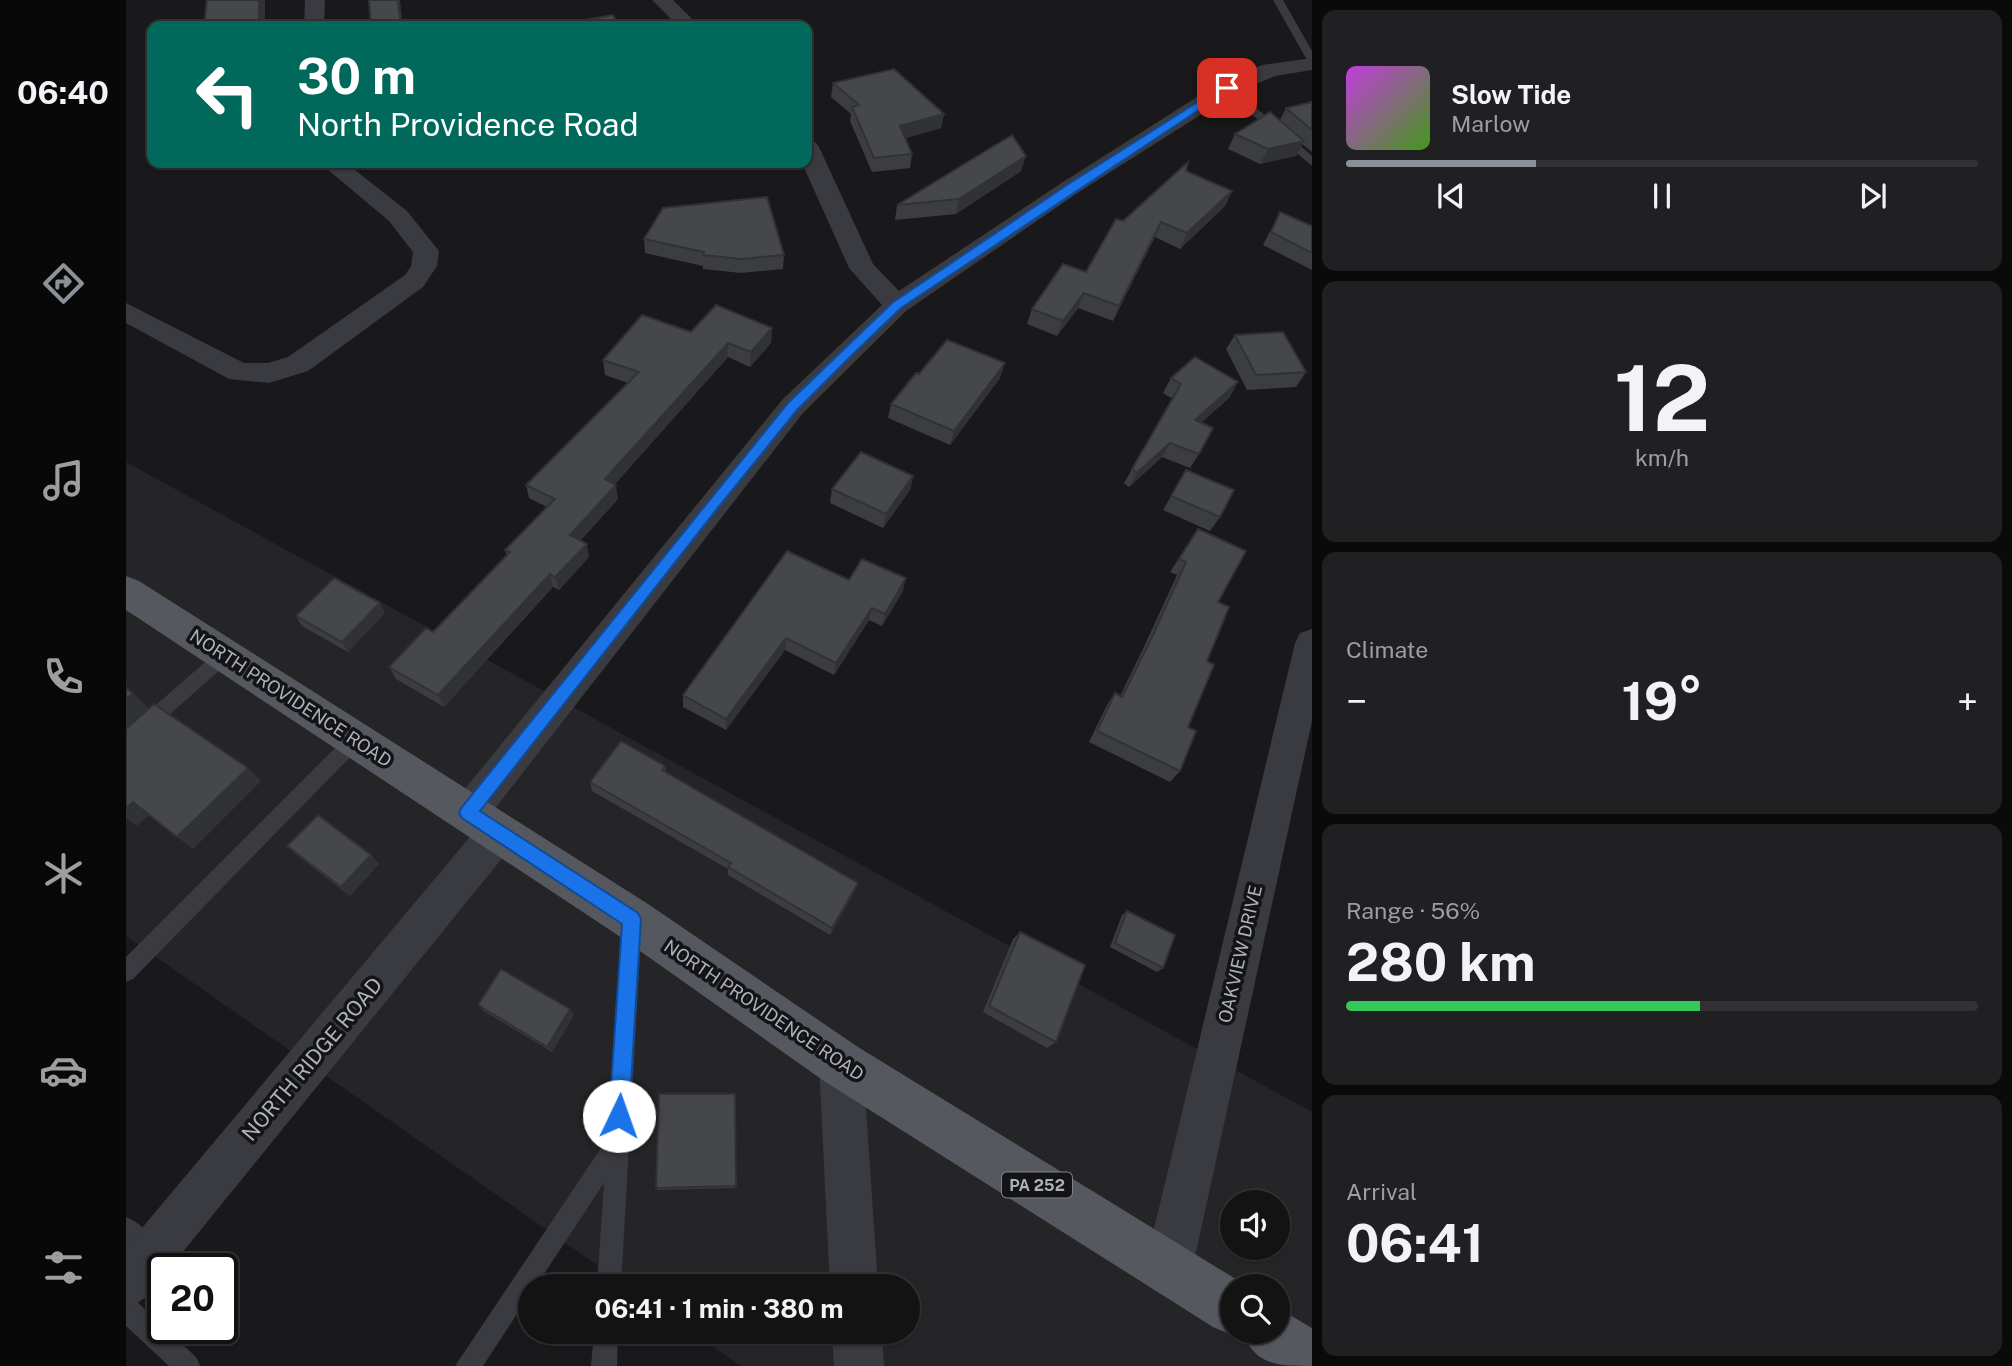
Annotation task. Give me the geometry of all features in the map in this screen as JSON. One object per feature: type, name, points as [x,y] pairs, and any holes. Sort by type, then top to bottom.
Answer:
[{"type":"main road","name":"NORTH PROVIDENCE ROAD","points":[[130,599],[225,655],[632,919],[841,1064],[1220,1300]]},
{"type":"main road","points":[[1287,1344],[1312,1360]]},
{"type":"street","points":[[314,21],[315,0]]},
{"type":"street","points":[[662,0],[684,21]]},
{"type":"street","name":"NORTH RIDGE ROAD","points":[[134,1256],[483,823],[793,407],[897,305],[1071,187],[1227,88],[1270,70],[1312,62]]},
{"type":"street","points":[[812,158],[862,268],[897,305]]},
{"type":"street","points":[[126,312],[239,372],[269,373],[298,364],[414,281],[424,266],[426,251],[398,216],[338,168]]},
{"type":"street","name":"OAKVIEW DRIVE","points":[[1169,1266],[1312,643]]},
{"type":"street","points":[[841,1064],[853,1274]]},
{"type":"street","points":[[858,1344],[859,1366]]},
{"type":"lane","points":[[1278,0],[1312,62]]},
{"type":"lane","points":[[1227,88],[1312,162]]},
{"type":"lane","points":[[126,743],[225,655]]},
{"type":"lane","points":[[128,966],[355,740]]},
{"type":"lane","points":[[610,1274],[632,919]]},
{"type":"lane","points":[[468,1366],[618,1142]]},
{"type":"lane","points":[[126,1309],[187,1366]]},
{"type":"lane","points":[[604,1366],[605,1344]]},
{"type":"shaded area","points":[[126,462],[1312,1112],[1312,1366],[741,1366],[709,1344],[920,1344],[920,1274],[610,1274],[126,936]]},
{"type":"building","points":[[207,0],[259,0],[259,21],[205,21]]},
{"type":"building","points":[[369,0],[398,0],[400,21],[371,21]]},
{"type":"building","points":[[613,15],[616,21],[586,21]]},
{"type":"building","points":[[894,69],[944,114],[900,126],[912,154],[874,158],[852,107],[859,105],[833,83]]},
{"type":"building","points":[[1312,102],[1312,130],[1286,108]]},
{"type":"building","points":[[1270,112],[1304,141],[1268,149],[1235,134]]},
{"type":"building","points":[[1012,135],[1026,156],[959,199],[897,205]]},
{"type":"building","points":[[1188,162],[1186,171],[1232,191],[1187,233],[1161,222],[1119,306],[1084,293],[1063,321],[1032,309],[1063,264],[1086,272],[1116,219],[1123,221]]},
{"type":"building","points":[[767,197],[784,255],[741,259],[703,255],[704,252],[644,239],[663,208]]},
{"type":"building","points":[[1280,212],[1312,226],[1312,253],[1271,232]]},
{"type":"building","points":[[716,305],[772,328],[751,352],[728,343],[605,479],[616,485],[570,535],[587,544],[555,577],[550,574],[438,695],[389,667],[426,628],[433,632],[510,552],[505,550],[555,499],[526,485],[639,372],[603,360],[642,315],[691,332]]},
{"type":"building","points":[[1283,332],[1306,372],[1256,375],[1235,335]]},
{"type":"building","points":[[947,340],[1005,363],[954,431],[891,404]]},
{"type":"building","points":[[1195,357],[1238,382],[1195,420],[1213,428],[1199,454],[1170,443],[1137,473],[1132,469],[1181,384],[1171,378]]},
{"type":"building","points":[[861,452],[913,476],[886,514],[832,489]]},
{"type":"building","points":[[1186,470],[1234,490],[1220,517],[1171,496]]},
{"type":"building","points":[[1198,529],[1246,551],[1218,602],[1229,607],[1207,661],[1214,665],[1188,727],[1196,731],[1180,771],[1097,731],[1115,693],[1122,697],[1152,637],[1186,562],[1179,559]]},
{"type":"building","points":[[787,551],[849,580],[862,559],[906,578],[885,614],[872,608],[836,663],[786,638],[726,719],[683,695]]},
{"type":"building","points":[[334,578],[380,603],[342,642],[296,616]]},
{"type":"building","points":[[126,688],[133,693],[126,700]]},
{"type":"building","points":[[154,704],[248,768],[177,837],[133,802],[126,809],[126,729]]},
{"type":"building","points":[[621,741],[665,766],[662,770],[858,883],[832,928],[728,867],[731,863],[590,782]]},
{"type":"building","points":[[318,815],[371,855],[341,887],[287,846]]},
{"type":"building","points":[[1127,911],[1175,935],[1163,968],[1115,943]]},
{"type":"building","points":[[1020,932],[1085,965],[1056,1042],[989,1006]]},
{"type":"building","points":[[501,969],[570,1009],[547,1047],[478,1005]]},
{"type":"building","points":[[659,1094],[735,1094],[736,1186],[656,1188]]},
{"type":"route","points":[[619,1116],[632,919],[468,813],[712,505],[793,407],[845,354],[897,305],[1071,187],[1227,88]]}]
